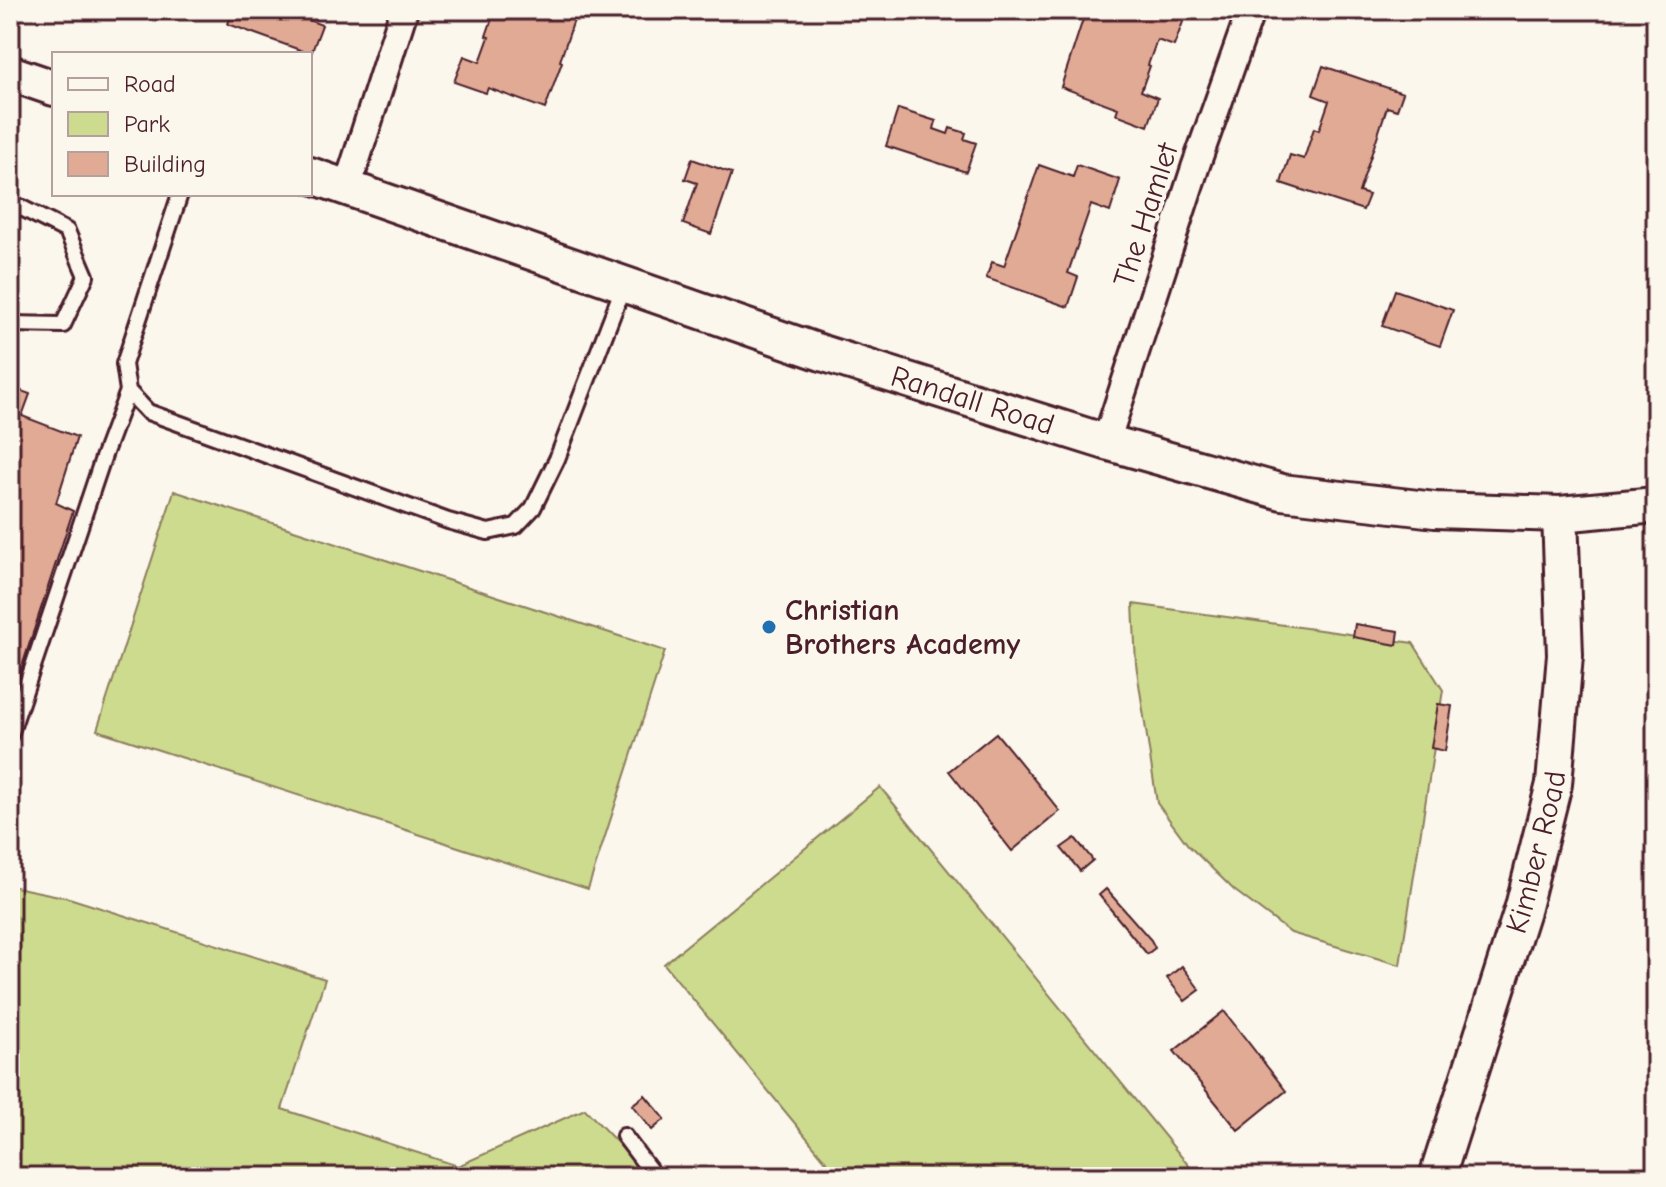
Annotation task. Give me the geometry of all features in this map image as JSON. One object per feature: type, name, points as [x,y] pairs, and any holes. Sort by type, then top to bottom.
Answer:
[{"type":"street","points":[[347,188],[404,10]]},
{"type":"street","name":"The Hamlet","points":[[1106,442],[1196,165],[1251,10]]},
{"type":"street","points":[[10,73],[52,87]]},
{"type":"street","name":"Randall Road","points":[[312,176],[822,353],[1106,442],[1282,492],[1435,510],[1560,514],[1656,505]]},
{"type":"street","name":"Kimber Road","points":[[1437,1177],[1523,907],[1554,784],[1565,655],[1560,514]]},
{"type":"lane","points":[[10,735],[128,391],[124,364],[179,196]]},
{"type":"lane","points":[[10,202],[67,231],[86,276],[63,325],[10,324]]},
{"type":"lane","points":[[128,391],[148,412],[448,521],[488,532],[516,526],[533,508],[557,459],[624,284]]},
{"type":"lane","points":[[624,1136],[655,1177]]},
{"type":"green space","points":[[174,491],[665,651],[588,889],[97,730]]},
{"type":"green space","points":[[1133,604],[1413,643],[1443,690],[1400,965],[1291,933],[1234,890],[1188,845],[1157,803],[1136,664]]},
{"type":"green space","points":[[880,787],[1198,1177],[839,1177],[664,964]]},
{"type":"green space","points":[[10,886],[69,898],[325,979],[282,1109],[458,1166],[585,1109],[628,1154],[643,1177],[10,1177]]},
{"type":"building","points":[[233,10],[312,10],[308,20],[322,25],[312,52],[305,52],[228,24]]},
{"type":"building","points":[[495,10],[565,10],[576,14],[545,109],[488,88],[486,93],[454,82],[464,56],[480,62]]},
{"type":"building","points":[[1086,10],[1158,10],[1184,19],[1174,46],[1157,40],[1148,65],[1141,91],[1158,98],[1148,126],[1116,114],[1118,108],[1061,87]]},
{"type":"building","points":[[1323,66],[1403,93],[1397,110],[1387,107],[1359,192],[1369,195],[1363,210],[1281,183],[1290,155],[1304,159],[1314,128],[1319,130],[1329,101],[1313,95]]},
{"type":"building","points":[[898,109],[936,121],[934,129],[948,134],[950,128],[966,133],[964,139],[976,143],[966,172],[886,146]]},
{"type":"building","points":[[692,159],[732,173],[711,234],[683,224],[697,183],[685,179]]},
{"type":"building","points":[[1039,165],[1073,177],[1077,165],[1120,180],[1110,212],[1091,205],[1068,273],[1078,277],[1068,307],[986,278],[992,262],[1004,266]]},
{"type":"building","points":[[1395,290],[1453,310],[1440,346],[1382,326]]},
{"type":"building","points":[[10,387],[30,394],[22,416],[77,437],[56,503],[73,511],[10,703]]},
{"type":"building","points":[[1355,624],[1399,631],[1397,645],[1353,637]]},
{"type":"building","points":[[1438,704],[1452,706],[1445,751],[1431,748]]},
{"type":"building","points":[[996,733],[1060,811],[1012,851],[949,771]]},
{"type":"building","points":[[1075,838],[1093,860],[1080,871],[1061,848]]},
{"type":"building","points":[[1106,889],[1151,940],[1155,948],[1147,954],[1099,895]]},
{"type":"building","points":[[1182,966],[1200,990],[1185,1001],[1167,978]]},
{"type":"building","points":[[1224,1011],[1286,1091],[1238,1130],[1174,1051]]},
{"type":"building","points":[[645,1095],[665,1119],[652,1130],[632,1105]]},
{"type":"place","name":"Christian Brothers Academy","points":[[769,627]]}]
